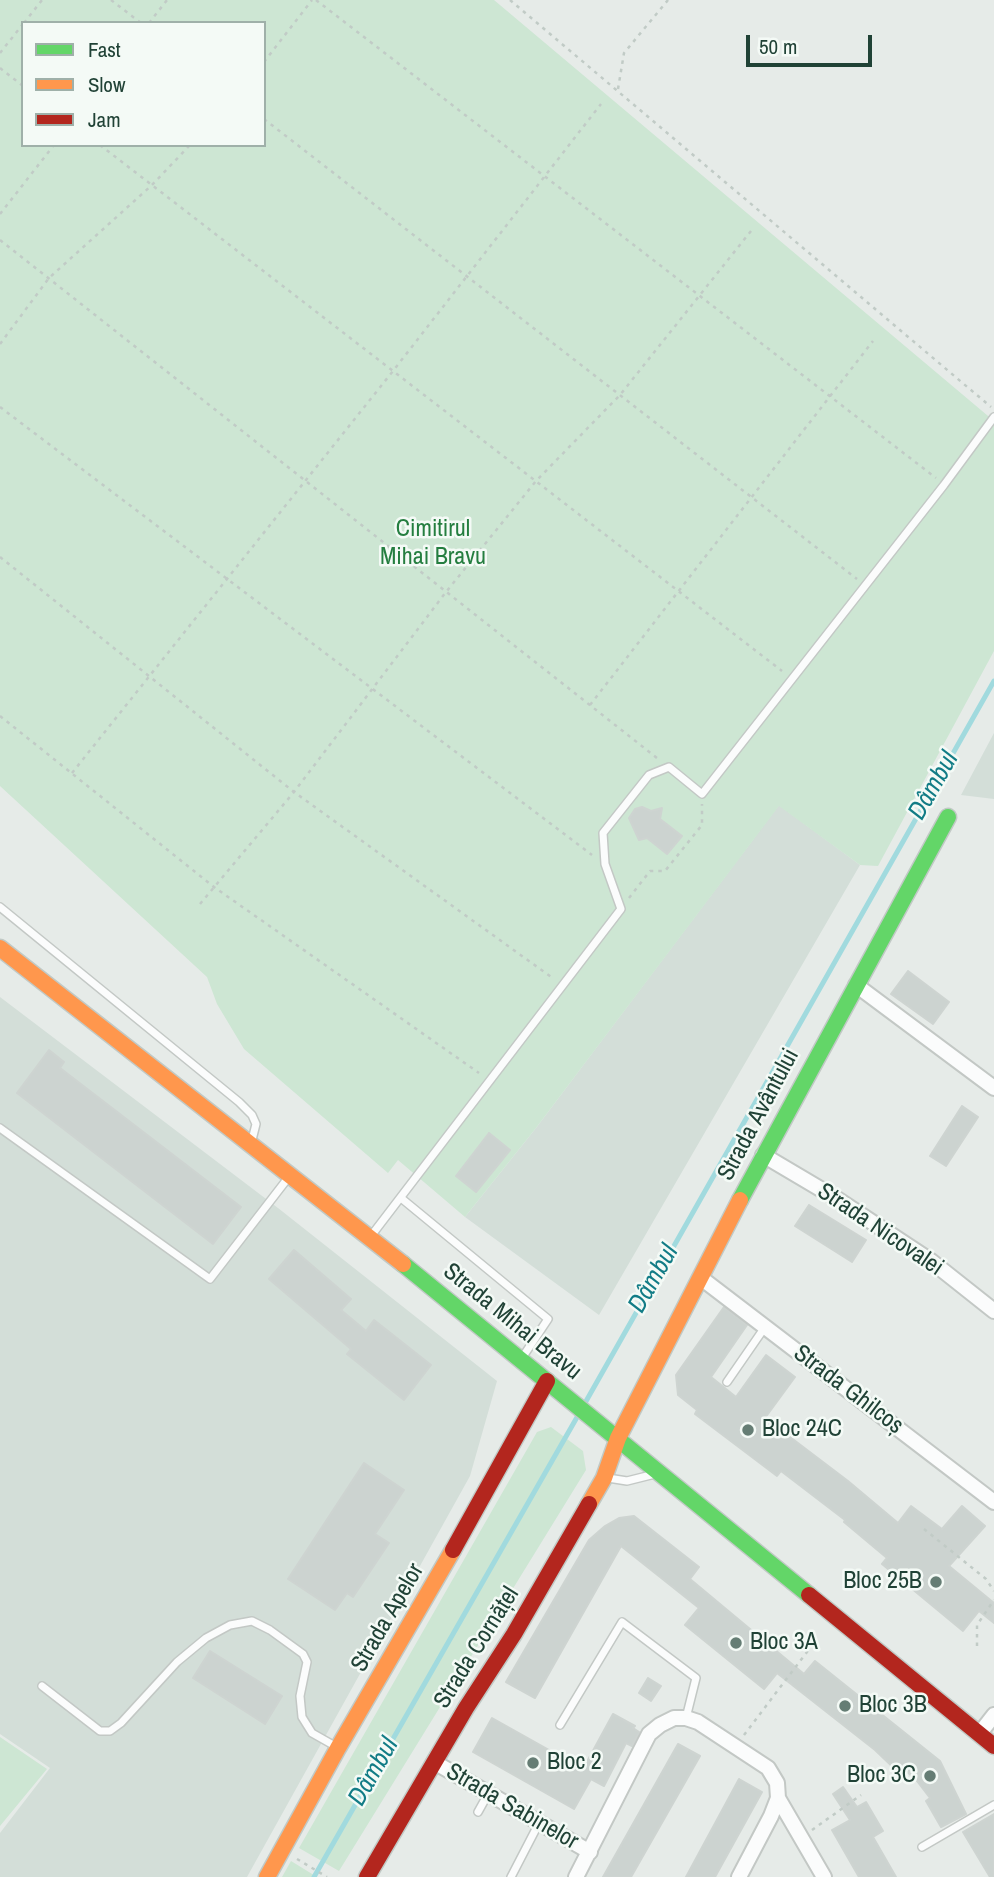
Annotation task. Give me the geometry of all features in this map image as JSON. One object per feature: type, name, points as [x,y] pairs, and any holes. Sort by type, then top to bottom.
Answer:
[{"type":"street","name":"Strada Avântului","points":[[618,1438],[763,1154],[948,817]]},
{"type":"street","name":"Strada Mihai Bravu","points":[[0,948],[370,1237],[989,1742]]},
{"type":"street","points":[[856,985],[994,1088]]},
{"type":"street","name":"Strada Nicovalei","points":[[763,1154],[931,1261],[994,1311]]},
{"type":"street","name":"Strada Ghilcoș","points":[[701,1278],[994,1502]]},
{"type":"street","name":"Strada Apelor","points":[[267,1877],[338,1748],[483,1499],[547,1381]]},
{"type":"street","name":"Strada Cornățel","points":[[367,1877],[434,1762],[514,1634],[604,1478],[618,1438]]},
{"type":"street","points":[[989,1742],[994,1715]]},
{"type":"street","name":"Strada Sabinelor","points":[[576,1877],[649,1734],[674,1718],[686,1718]]},
{"type":"street","points":[[686,1718],[698,1722],[768,1768],[777,1783],[778,1798],[771,1816],[739,1877]]},
{"type":"street","name":"Strada Sabinelor","points":[[434,1762],[590,1852]]},
{"type":"street","points":[[778,1798],[824,1877]]},
{"type":"lane","points":[[370,1237],[621,909],[604,864],[603,833],[649,775],[669,767],[702,794],[944,485],[994,417]]},
{"type":"lane","points":[[0,907],[239,1102],[252,1115],[256,1124],[250,1143]]},
{"type":"lane","points":[[0,1128],[210,1279],[290,1175]]},
{"type":"lane","points":[[401,1198],[548,1319],[521,1360]]},
{"type":"lane","points":[[727,1382],[765,1327]]},
{"type":"lane","points":[[604,1478],[627,1481],[660,1472]]},
{"type":"lane","points":[[42,1686],[100,1731],[110,1731],[121,1723],[177,1662],[206,1638],[230,1625],[251,1621],[270,1630],[303,1654],[307,1662],[300,1696],[302,1717],[312,1733],[338,1748]]},
{"type":"lane","points":[[560,1725],[622,1622],[696,1678],[686,1718]]},
{"type":"lane","points":[[478,1812],[489,1794]]},
{"type":"lane","points":[[922,1847],[994,1805]]},
{"type":"lane","points":[[511,1877],[539,1822]]},
{"type":"path","points":[[25,21],[42,0]]},
{"type":"path","points":[[111,0],[138,21]]},
{"type":"path","points":[[151,21],[167,0]]},
{"type":"path","points":[[266,60],[314,0],[944,485]]},
{"type":"path","points":[[510,0],[994,409]]},
{"type":"path","points":[[618,91],[624,53],[668,0]]},
{"type":"path","points":[[0,53],[21,26]]},
{"type":"path","points":[[0,68],[21,84]]},
{"type":"path","points":[[72,774],[393,371],[543,175],[601,104]]},
{"type":"path","points":[[266,121],[865,586]]},
{"type":"path","points":[[0,214],[52,147]]},
{"type":"path","points":[[103,147],[793,679]]},
{"type":"path","points":[[0,344],[49,278],[152,185],[188,147]]},
{"type":"path","points":[[200,904],[294,792],[446,592],[536,481],[620,394],[751,231]]},
{"type":"path","points":[[0,240],[669,767]]},
{"type":"path","points":[[590,705],[873,341]]},
{"type":"path","points":[[0,407],[604,864]]},
{"type":"path","points":[[0,557],[294,792],[563,985]]},
{"type":"path","points":[[0,716],[214,887],[490,1081]]},
{"type":"path","points":[[621,909],[650,871],[665,871],[702,825],[702,794]]},
{"type":"path","points":[[924,1529],[986,1579],[994,1591]]},
{"type":"path","points":[[977,1646],[977,1625],[994,1600]]},
{"type":"path","points":[[736,1746],[810,1648]]},
{"type":"path","points":[[801,1838],[861,1795]]},
{"type":"path","points":[[282,1849],[327,1877]]},
{"type":"shaded area","points":[[994,733],[994,799],[961,795]]},
{"type":"shaded area","points":[[779,805],[860,865],[599,1315],[465,1217],[536,1128]]},
{"type":"shaded area","points":[[0,997],[278,1208],[497,1381],[470,1476],[247,1877],[0,1877],[0,1833],[50,1768],[0,1734]]},
{"type":"green space","name":"Cimitirul Mihai Bravu","points":[[0,0],[494,0],[994,421],[994,651],[878,866],[860,865],[779,806],[536,1128],[465,1217],[398,1160],[388,1173],[244,1049],[217,1004],[207,977],[0,786]]},
{"type":"green space","points":[[551,1427],[583,1451],[586,1470],[339,1871],[299,1848],[537,1432]]},
{"type":"green space","points":[[0,1737],[47,1769],[0,1826]]},
{"type":"green space","points":[[291,1861],[317,1877],[282,1877]]},
{"type":"building","points":[[642,807],[651,811],[662,808],[660,819],[682,836],[667,854],[647,838],[639,840],[629,818],[635,809]]},
{"type":"building","points":[[908,971],[949,1002],[933,1024],[891,994]]},
{"type":"building","points":[[49,1050],[64,1062],[60,1068],[241,1207],[213,1244],[17,1093]]},
{"type":"building","points":[[962,1106],[978,1117],[946,1166],[930,1156]]},
{"type":"building","points":[[489,1133],[510,1150],[476,1192],[456,1176]]},
{"type":"building","points":[[809,1205],[866,1240],[852,1262],[795,1226]]},
{"type":"building","points":[[294,1250],[351,1299],[341,1310],[366,1331],[374,1320],[431,1365],[404,1400],[347,1354],[351,1349],[269,1279]]},
{"type":"building","points":[[724,1307],[747,1325],[711,1377],[736,1397],[766,1355],[795,1377],[765,1418],[898,1523],[911,1506],[942,1529],[962,1506],[985,1526],[949,1566],[994,1603],[994,1623],[979,1611],[963,1631],[882,1564],[887,1558],[844,1522],[845,1520],[781,1471],[777,1476],[695,1414],[697,1410],[678,1395],[676,1375]]},
{"type":"building","points":[[364,1463],[404,1490],[375,1534],[389,1543],[353,1597],[347,1593],[335,1610],[288,1579]]},
{"type":"building","points":[[634,1516],[699,1567],[690,1579],[804,1674],[815,1661],[940,1761],[966,1814],[941,1827],[926,1801],[930,1798],[903,1768],[898,1772],[875,1750],[777,1673],[764,1689],[685,1625],[699,1608],[621,1546],[535,1698],[506,1682],[589,1540],[619,1518]]},
{"type":"building","points":[[210,1651],[282,1696],[265,1724],[193,1678]]},
{"type":"building","points":[[648,1678],[661,1686],[651,1701],[639,1693]]},
{"type":"building","name":"Bloc 2","points":[[613,1714],[635,1726],[633,1728],[639,1732],[632,1746],[626,1743],[604,1786],[591,1779],[574,1809],[473,1752],[492,1718],[583,1769]]},
{"type":"building","points":[[678,1744],[700,1756],[631,1877],[603,1877]]},
{"type":"building","points":[[739,1779],[762,1792],[715,1877],[686,1877]]},
{"type":"building","points":[[843,1787],[857,1807],[866,1802],[883,1831],[873,1837],[896,1877],[859,1877],[832,1830],[850,1820],[833,1794]]},
{"type":"building","points":[[994,1814],[994,1877],[990,1877],[963,1832]]},
{"type":"waterway","name":"Dâmbul","points":[[585,1403],[994,681]]},
{"type":"waterway","name":"Dâmbul","points":[[314,1877],[580,1412]]},
{"type":"traffic: fast","points":[[740,1200],[948,817]]},
{"type":"traffic: fast","points":[[403,1264],[809,1595]]},
{"type":"traffic: slow","points":[[0,948],[403,1264]]},
{"type":"traffic: slow","points":[[589,1504],[604,1478],[618,1438],[740,1200]]},
{"type":"traffic: slow","points":[[267,1877],[453,1550]]},
{"type":"traffic: jam","points":[[453,1550],[547,1381]]},
{"type":"traffic: jam","points":[[367,1877],[589,1504]]},
{"type":"traffic: jam","points":[[809,1595],[994,1746]]},
{"type":"place","name":"Bloc 24C","points":[[748,1430]]},
{"type":"place","name":"Bloc 25B","points":[[936,1582]]},
{"type":"place","name":"Bloc 3A","points":[[736,1643]]},
{"type":"place","name":"Bloc 3B","points":[[845,1706]]},
{"type":"place","name":"Bloc 2","points":[[533,1763]]},
{"type":"place","name":"Bloc 3C","points":[[930,1776]]}]
